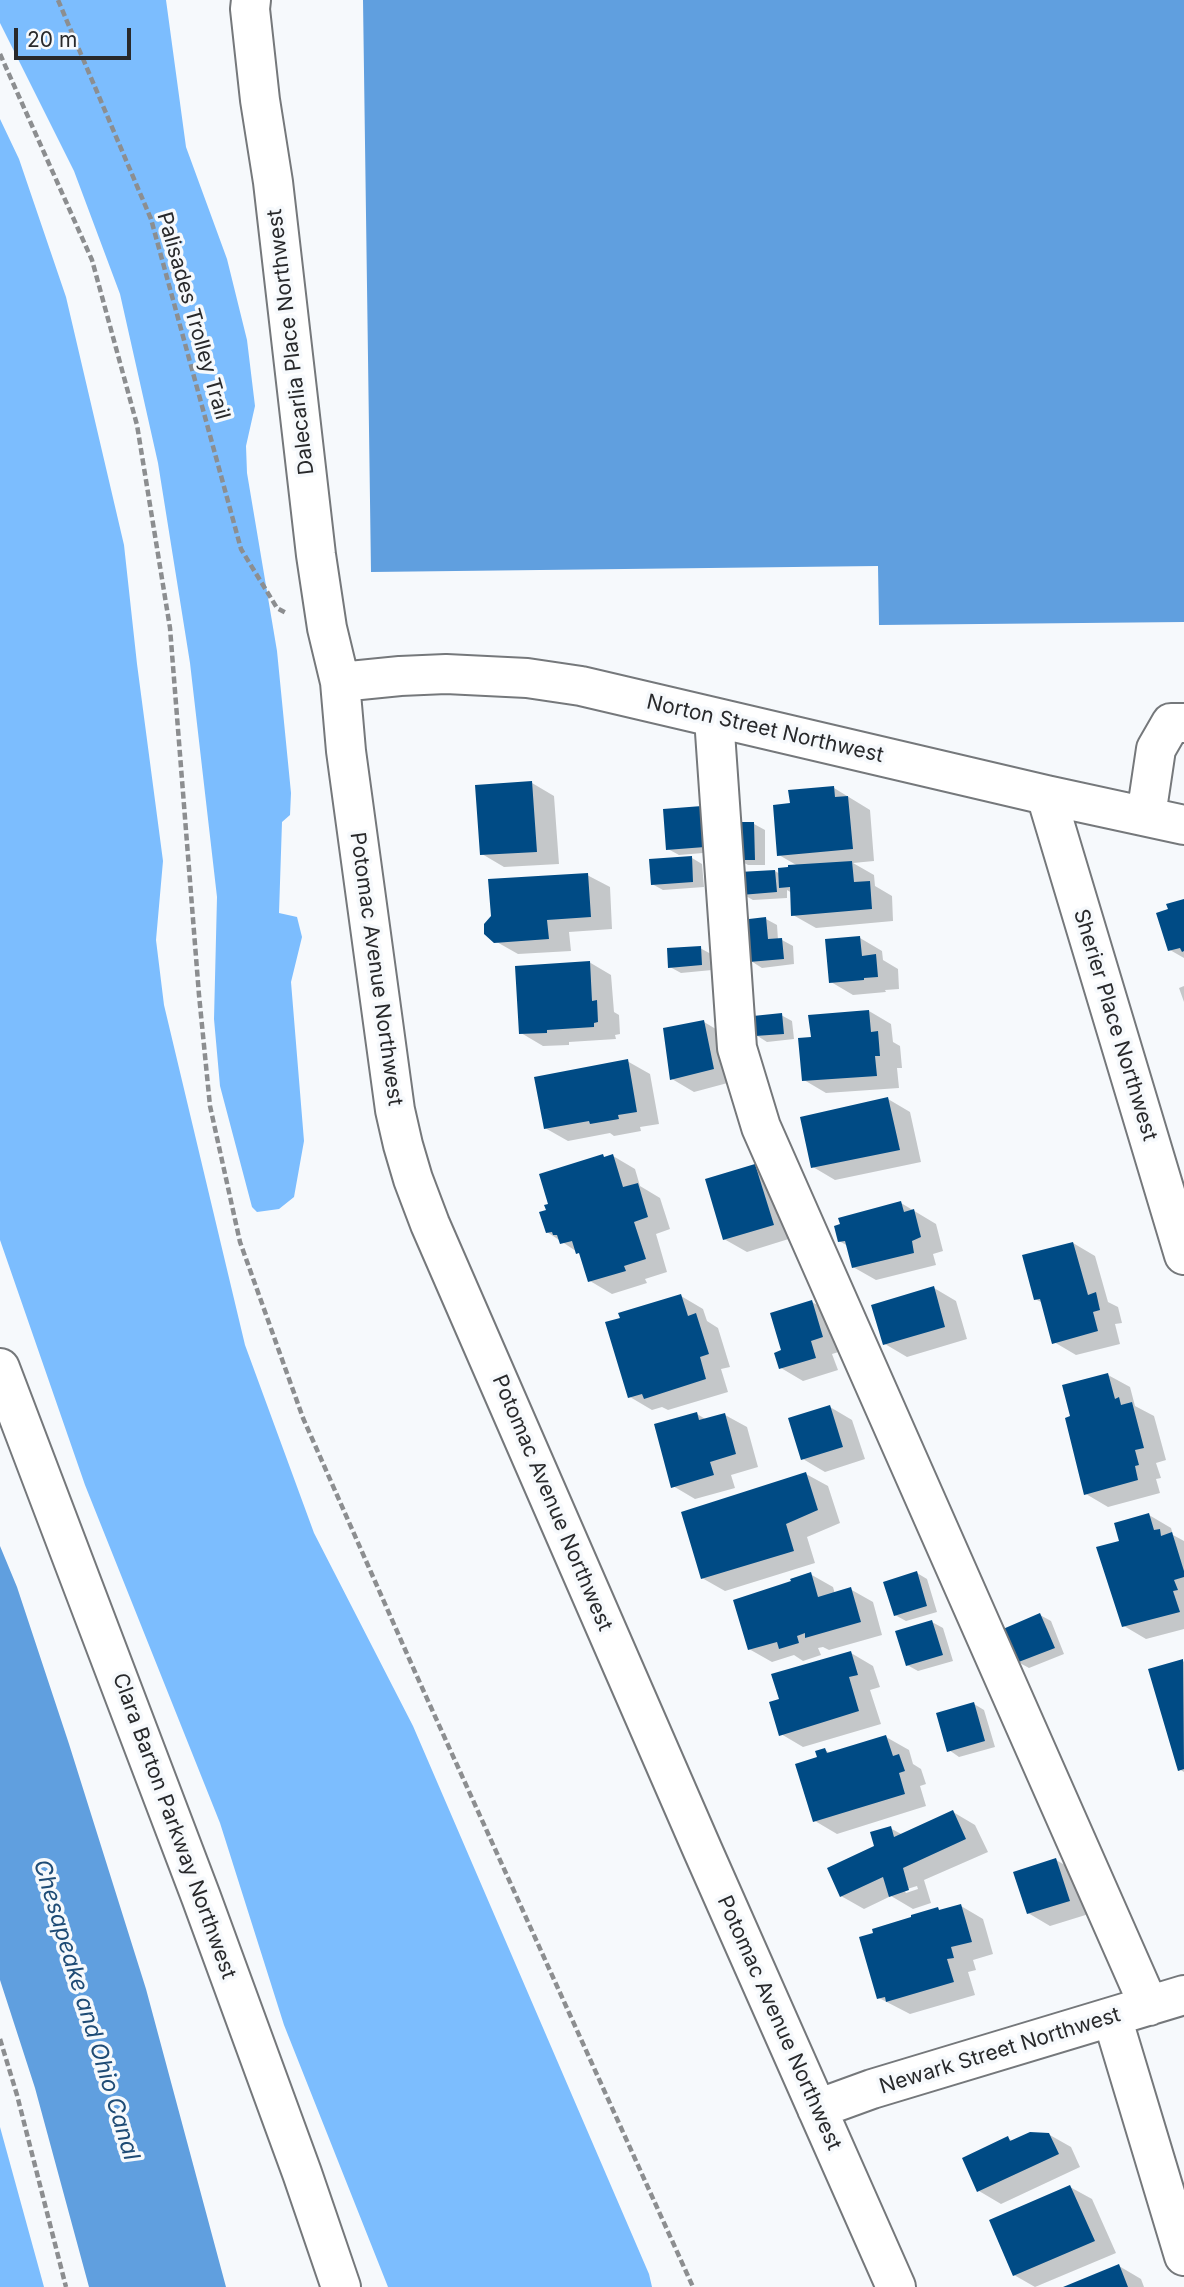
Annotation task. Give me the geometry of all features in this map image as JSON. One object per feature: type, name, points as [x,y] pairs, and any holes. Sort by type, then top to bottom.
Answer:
[{"type":"main road","name":"Dalecarlia Place Northwest","points":[[251,0],[260,100],[274,195],[316,555],[327,628],[340,682]]},
{"type":"main road","name":"Norton Street Northwest","points":[[340,682],[438,674],[527,678],[581,686],[1184,825]]},
{"type":"main road","name":"Potomac Avenue Northwest","points":[[340,682],[345,751],[396,1110],[413,1179],[430,1224],[691,1825],[896,2287]]},
{"type":"main road","points":[[714,718],[737,1048],[761,1126],[1166,2000]]},
{"type":"main road","points":[[1146,816],[1156,749],[1171,723],[1184,723]]},
{"type":"main road","name":"Sherier Place Northwest","points":[[1046,795],[1184,1255]]},
{"type":"main road","name":"Clara Barton Parkway Northwest","points":[[0,1368],[201,1896],[341,2287]]},
{"type":"main road","name":"Newark Street Northwest","points":[[817,2109],[864,2091],[1166,2000]]},
{"type":"main road","points":[[1112,2017],[1184,2256]]},
{"type":"path","name":"Palisades Trolley Trail","points":[[58,0],[151,219],[241,549],[277,608],[287,613]]},
{"type":"path","points":[[0,54],[92,260],[137,425],[170,628],[199,995],[211,1106],[240,1242],[303,1418],[693,2287]]},
{"type":"path","points":[[0,2039],[66,2287]]},
{"type":"shaded area","points":[[0,0],[166,0],[186,147],[227,259],[247,340],[255,406],[246,446],[247,473],[277,651],[291,793],[290,815],[282,822],[279,913],[297,917],[302,937],[291,982],[304,1141],[294,1197],[279,1209],[257,1212],[252,1207],[220,1086],[214,1019],[217,897],[190,663],[158,463],[120,294],[74,171],[0,23]]},
{"type":"shaded area","points":[[0,119],[19,159],[66,297],[124,545],[163,861],[156,940],[164,1005],[245,1345],[314,1533],[413,1726],[649,2274],[652,2287],[388,2287],[284,2025],[220,1823],[85,1485],[0,1240]]},
{"type":"shaded area","points":[[0,2127],[44,2287],[0,2287]]},
{"type":"water","points":[[363,0],[1184,0],[1184,622],[879,625],[878,566],[371,572]]},
{"type":"water","name":"Chesapeake and Ohio Canal","points":[[0,1546],[17,1587],[69,1744],[146,1989],[226,2287],[89,2287],[35,2088],[0,1980]]},
{"type":"building","points":[[532,781],[537,852],[480,855],[475,785]]},
{"type":"building","points":[[834,786],[835,797],[848,796],[853,849],[777,856],[773,805],[790,803],[788,790]]},
{"type":"building","points":[[702,806],[705,847],[666,850],[663,809]]},
{"type":"building","points":[[734,822],[754,822],[755,860],[735,860]]},
{"type":"building","points":[[692,856],[693,882],[651,885],[649,859]]},
{"type":"building","points":[[852,861],[854,882],[870,881],[872,909],[791,916],[790,887],[779,888],[778,868]]},
{"type":"building","points":[[775,870],[777,892],[741,895],[739,872]]},
{"type":"building","points":[[588,873],[591,917],[547,920],[549,939],[494,943],[484,934],[484,924],[491,916],[488,879]]},
{"type":"building","points":[[1184,899],[1184,951],[1180,948],[1168,951],[1156,913],[1168,909],[1166,904]]},
{"type":"building","points":[[766,917],[768,939],[782,938],[784,959],[749,962],[732,921]]},
{"type":"building","points":[[860,936],[862,956],[876,954],[878,977],[829,983],[825,939]]},
{"type":"building","points":[[701,946],[702,965],[668,968],[667,948]]},
{"type":"building","points":[[590,961],[592,1001],[597,1000],[598,1022],[594,1023],[594,1027],[519,1034],[515,966]]},
{"type":"building","points":[[869,1010],[871,1032],[878,1031],[880,1056],[875,1056],[877,1076],[802,1081],[798,1038],[811,1037],[808,1015]]},
{"type":"building","points":[[782,1013],[784,1034],[755,1036],[753,1016]]},
{"type":"building","points":[[704,1020],[714,1069],[670,1080],[663,1028]]},
{"type":"building","points":[[628,1059],[637,1112],[618,1115],[619,1119],[544,1129],[534,1077]]},
{"type":"building","points":[[888,1097],[900,1150],[811,1168],[800,1117]]},
{"type":"building","points":[[603,1154],[604,1157],[613,1154],[623,1187],[638,1183],[648,1217],[634,1222],[646,1259],[624,1266],[626,1271],[588,1282],[579,1253],[576,1254],[572,1241],[560,1244],[557,1235],[546,1233],[539,1212],[546,1210],[544,1205],[548,1204],[539,1174]]},
{"type":"building","points":[[755,1164],[774,1225],[723,1240],[705,1179]]},
{"type":"building","points":[[901,1201],[904,1212],[914,1209],[921,1237],[912,1241],[914,1253],[852,1268],[845,1241],[838,1242],[834,1226],[840,1224],[838,1218]]},
{"type":"building","points":[[1073,1242],[1088,1295],[1096,1292],[1100,1310],[1093,1312],[1098,1331],[1052,1344],[1040,1299],[1034,1300],[1022,1255]]},
{"type":"building","points":[[934,1286],[945,1327],[883,1345],[871,1305]]},
{"type":"building","points":[[681,1294],[688,1316],[696,1313],[709,1354],[700,1357],[706,1379],[644,1399],[642,1394],[628,1398],[605,1322],[620,1318],[618,1313]]},
{"type":"building","points":[[812,1300],[823,1337],[811,1341],[816,1358],[779,1369],[774,1353],[781,1350],[770,1313]]},
{"type":"building","points":[[1108,1373],[1115,1399],[1119,1397],[1121,1405],[1132,1402],[1144,1448],[1135,1450],[1139,1465],[1135,1466],[1138,1480],[1084,1495],[1065,1418],[1070,1416],[1062,1385]]},
{"type":"building","points":[[830,1405],[843,1447],[801,1460],[788,1418]]},
{"type":"building","points":[[697,1412],[699,1420],[725,1413],[736,1454],[710,1462],[714,1475],[671,1488],[654,1424]]},
{"type":"building","points":[[806,1472],[818,1510],[786,1524],[794,1551],[701,1579],[681,1512]]},
{"type":"building","points":[[1149,1513],[1154,1530],[1160,1529],[1161,1536],[1172,1532],[1184,1571],[1184,1577],[1174,1580],[1178,1590],[1173,1591],[1180,1612],[1122,1627],[1096,1547],[1119,1541],[1114,1523]]},
{"type":"building","points":[[917,1571],[927,1606],[894,1616],[883,1582]]},
{"type":"building","points":[[811,1572],[818,1597],[851,1587],[861,1622],[805,1638],[805,1633],[797,1636],[799,1643],[779,1649],[777,1642],[748,1650],[733,1600]]},
{"type":"building","points":[[1040,1613],[1055,1648],[1016,1663],[1003,1629]]},
{"type":"building","points":[[932,1620],[943,1655],[906,1666],[895,1631]]},
{"type":"building","points":[[851,1651],[858,1675],[849,1677],[859,1711],[779,1736],[769,1702],[779,1699],[771,1674]]},
{"type":"building","points":[[1183,1659],[1184,1769],[1178,1771],[1148,1669]]},
{"type":"building","points":[[974,1702],[985,1741],[947,1752],[936,1713]]},
{"type":"building","points":[[886,1735],[893,1756],[899,1754],[905,1771],[899,1773],[905,1794],[813,1822],[795,1764],[817,1757],[815,1751],[825,1748],[827,1753]]},
{"type":"building","points":[[953,1810],[966,1839],[903,1868],[909,1890],[889,1897],[883,1877],[840,1897],[827,1868],[874,1846],[870,1832],[891,1826],[894,1837]]},
{"type":"building","points":[[1056,1858],[1070,1901],[1027,1914],[1013,1872]]},
{"type":"building","points":[[961,1904],[972,1942],[951,1947],[954,1958],[947,1959],[954,1982],[886,2002],[885,1997],[877,1999],[859,1937],[873,1933],[872,1929],[911,1915]]},
{"type":"building","points":[[1030,2132],[1049,2133],[1059,2154],[977,2192],[962,2158],[1008,2136],[1010,2141]]},
{"type":"building","points":[[1070,2185],[1095,2241],[1013,2276],[989,2220]]},
{"type":"building","points":[[1119,2264],[1128,2287],[1063,2287]]}]
